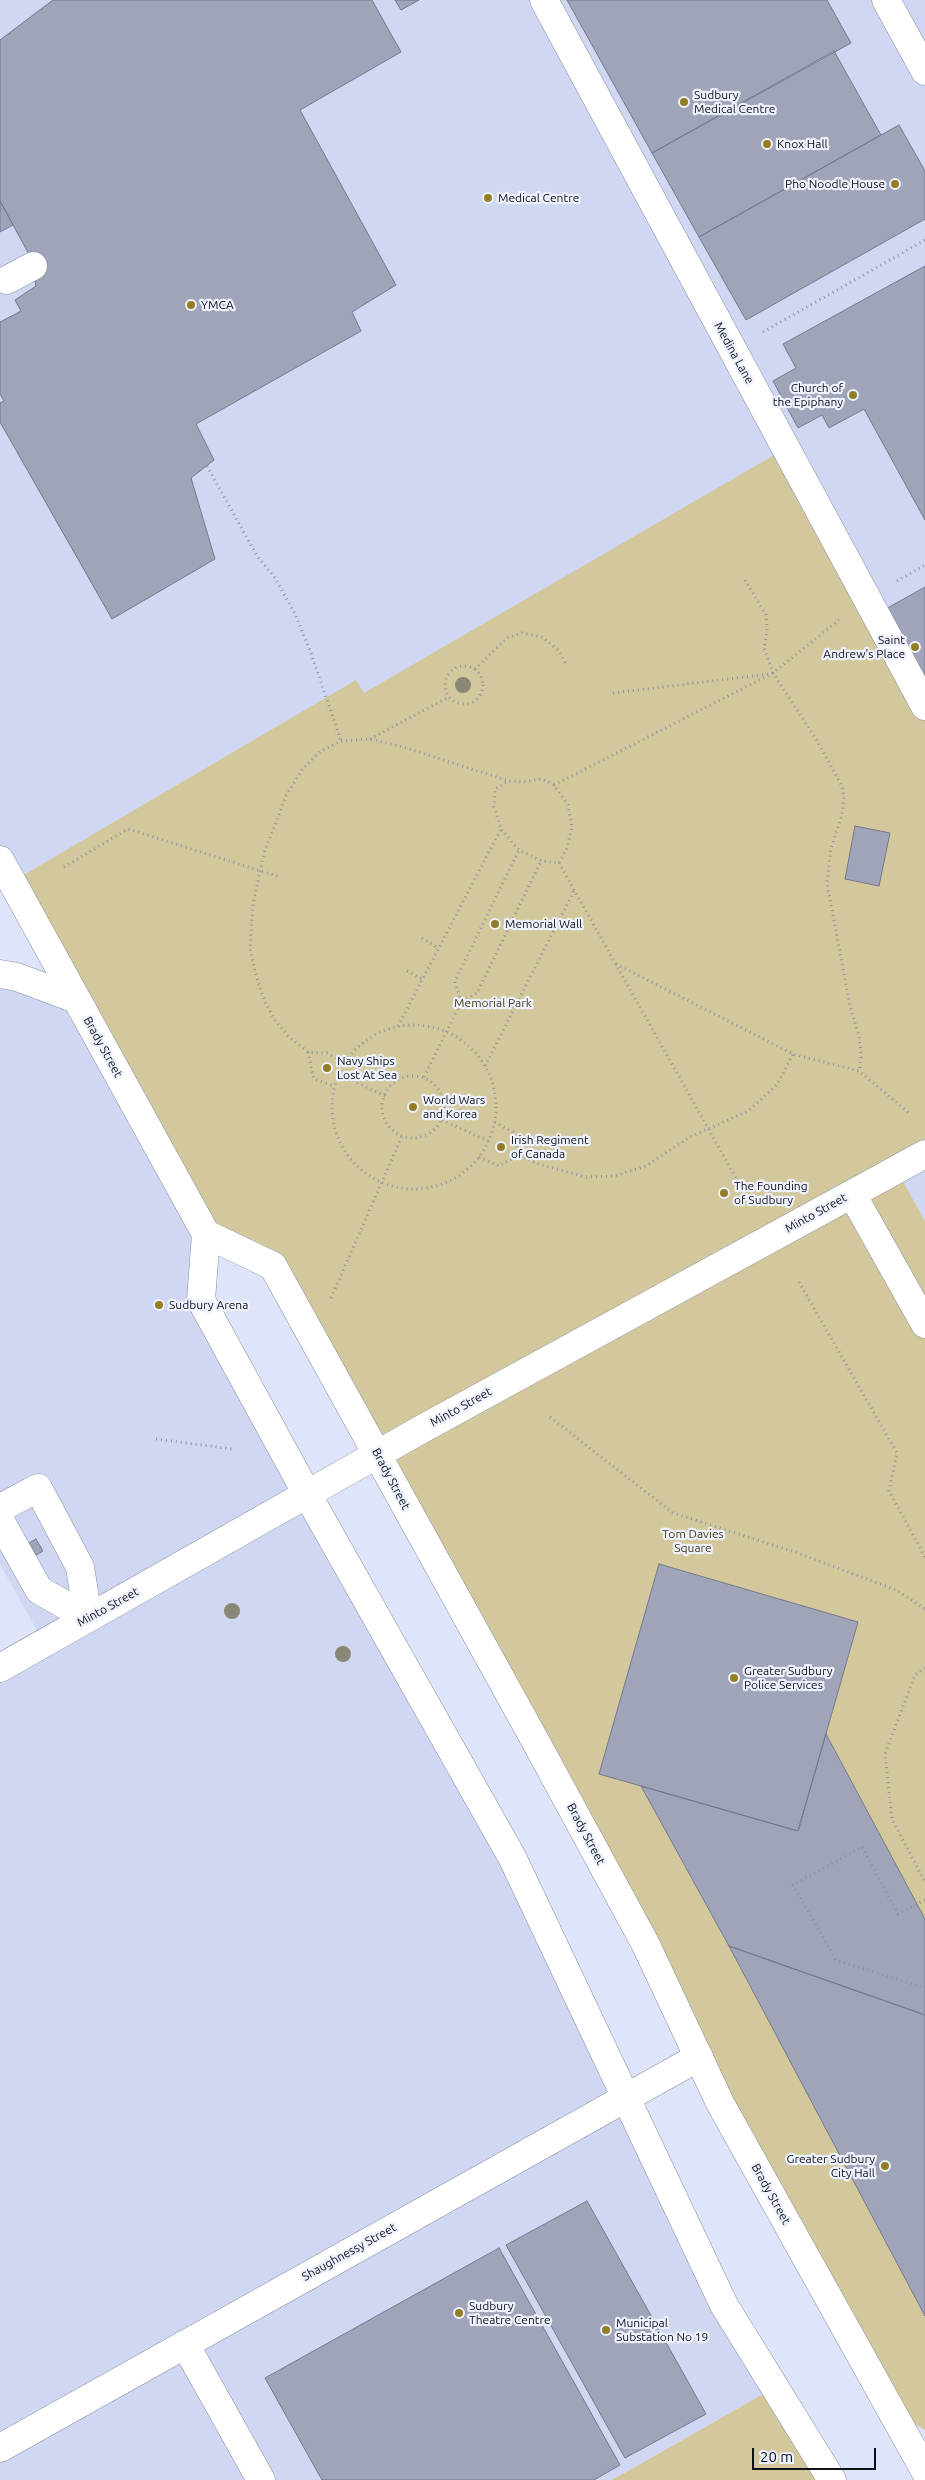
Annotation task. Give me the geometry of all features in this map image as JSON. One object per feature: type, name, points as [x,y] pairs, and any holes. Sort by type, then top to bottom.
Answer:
[{"type":"main road","name":"Medina Lane","points":[[544,0],[925,706]]},
{"type":"main road","points":[[886,0],[925,72]]},
{"type":"main road","points":[[2,283],[33,266]]},
{"type":"main road","name":"Brady Street","points":[[0,860],[206,1234],[273,1266],[378,1454],[646,1945],[720,2103],[925,2471]]},
{"type":"main road","points":[[0,974],[17,977],[76,999]]},
{"type":"main road","name":"Minto Street","points":[[0,1668],[378,1454],[925,1154]]},
{"type":"main road","points":[[852,1194],[925,1324]]},
{"type":"main road","points":[[206,1234],[202,1300],[307,1494],[512,1856],[724,2305],[832,2480]]},
{"type":"main road","points":[[0,1508],[38,1488],[80,1567],[88,1618]]},
{"type":"main road","points":[[0,1520],[39,1590],[88,1618]]},
{"type":"main road","name":"Shaughnessy Street","points":[[0,2448],[698,2057]]},
{"type":"main road","points":[[185,2344],[261,2480]]},
{"type":"main road","points":[[893,2414],[925,2434]]},
{"type":"path","points":[[732,350],[925,240]]},
{"type":"path","points":[[207,466],[258,556],[275,578],[295,614],[311,653],[341,741]]},
{"type":"path","points":[[745,580],[766,615],[767,631],[764,648],[772,674],[816,739],[842,786],[844,796],[842,816],[831,848],[827,883],[848,996],[859,1036],[862,1057],[858,1071]]},
{"type":"path","points":[[554,785],[772,674],[867,598]]},
{"type":"path","points":[[475,669],[507,638],[522,633],[542,637],[558,650],[566,664]]},
{"type":"path","points":[[466,666],[475,669],[483,688],[478,698],[467,704],[461,704],[448,696],[445,681],[449,672],[457,667],[466,666]]},
{"type":"path","points":[[614,693],[772,674]]},
{"type":"path","points":[[369,739],[448,696]]},
{"type":"path","points":[[345,1063],[326,1053],[308,1052],[288,1036],[275,1020],[264,1000],[256,975],[251,941],[253,904],[259,870],[272,828],[286,796],[303,768],[321,751],[341,741],[369,739],[403,747],[509,781],[523,782],[542,779],[554,785],[568,805],[572,826],[567,848],[559,863]]},
{"type":"path","points":[[509,781],[495,789],[494,807],[501,829],[519,850],[541,861],[559,863]]},
{"type":"path","points":[[64,867],[128,829],[280,877]]},
{"type":"path","points":[[398,1026],[501,829]]},
{"type":"path","points":[[461,1002],[454,981],[519,850]]},
{"type":"path","points":[[424,1077],[461,1002],[477,992],[541,861]]},
{"type":"path","points":[[559,863],[750,1203]]},
{"type":"path","points":[[485,1066],[574,891]]},
{"type":"path","points":[[422,938],[438,948]]},
{"type":"path","points":[[616,964],[793,1054],[858,1071],[909,1113]]},
{"type":"path","points":[[407,971],[422,979]]},
{"type":"path","points":[[398,1026],[431,1026],[446,1032],[468,1046],[485,1066],[492,1084],[496,1103],[495,1122],[488,1141],[479,1157],[459,1175],[435,1187],[407,1189],[381,1183],[365,1173],[350,1160],[340,1144],[334,1125],[332,1106],[334,1086],[339,1074],[345,1063],[359,1046],[377,1033],[398,1026]]},
{"type":"path","points":[[308,1052],[314,1079],[334,1086]]},
{"type":"path","points":[[519,1155],[539,1164],[586,1177],[614,1176],[646,1166],[690,1137],[748,1111],[777,1084],[793,1054]]},
{"type":"path","points":[[339,1074],[385,1096]]},
{"type":"path","points":[[424,1077],[434,1084],[442,1096],[444,1113],[442,1120],[427,1135],[417,1138],[402,1136],[385,1120],[382,1106],[385,1096],[395,1082],[401,1078],[424,1077]]},
{"type":"path","points":[[442,1120],[488,1141]]},
{"type":"path","points":[[495,1122],[513,1132],[519,1155]]},
{"type":"path","points":[[327,1306],[402,1136]]},
{"type":"path","points":[[479,1157],[499,1166],[519,1155]]},
{"type":"path","points":[[799,1282],[897,1453],[889,1490],[925,1557]]},
{"type":"path","points":[[550,1417],[673,1513],[795,1552],[887,1586],[925,1608]]},
{"type":"path","points":[[156,1439],[232,1449]]},
{"type":"path","points":[[925,1668],[916,1675],[885,1754],[892,1819],[925,1882]]},
{"type":"path","points":[[925,1900],[898,1914],[862,1848],[793,1885],[836,1960],[925,1988]]},
{"type":"shaded area","points":[[0,0],[925,0],[925,700],[363,693],[356,681],[15,880],[0,852]]},
{"type":"shaded area","points":[[0,977],[82,1001],[208,1231],[198,1300],[509,1859],[772,2389],[611,2480],[0,2480],[0,1671],[45,1645],[0,1564]]},
{"type":"shaded area","points":[[925,1150],[925,1221],[895,1167]]},
{"type":"green space","name":"Memorial Park","points":[[788,447],[925,700],[925,1150],[895,1167],[925,1221],[925,2430],[894,2412],[276,1264],[208,1231],[15,880],[356,680],[364,693]]},
{"type":"green space","points":[[772,2389],[828,2480],[611,2480],[626,2472]]},
{"type":"building","name":"YMCA","points":[[53,0],[372,0],[401,52],[300,110],[396,285],[352,312],[361,331],[196,424],[214,460],[191,478],[215,559],[112,619],[0,422],[0,403],[4,401],[0,394],[0,322],[21,311],[15,300],[36,286],[31,258],[0,201],[0,40]]},
{"type":"building","points":[[395,0],[419,0],[401,10]]},
{"type":"building","name":"Sudbury Medical Centre","points":[[567,0],[827,0],[851,43],[652,153]]},
{"type":"building","name":"Knox Hall","points":[[834,51],[881,135],[699,237],[652,153]]},
{"type":"building","points":[[899,125],[925,171],[925,219],[746,320],[699,237]]},
{"type":"building","points":[[0,201],[13,225],[0,232]]},
{"type":"building","name":"Church of the Epiphany","points":[[925,266],[925,520],[864,409],[829,428],[822,415],[798,428],[773,381],[796,368],[783,344]]},
{"type":"building","name":"Saint Andrew's Place","points":[[925,587],[925,684],[884,610]]},
{"type":"building","points":[[855,826],[890,833],[879,886],[845,879]]},
{"type":"building","points":[[36,1539],[43,1551],[36,1555],[29,1543]]},
{"type":"building","name":"Greater Sudbury Police Services","points":[[659,1564],[858,1622],[798,1831],[599,1774]]},
{"type":"building","points":[[826,1734],[925,1919],[925,2015],[729,1946],[641,1786],[798,1831]]},
{"type":"building","name":"Greater Sudbury City Hall","points":[[729,1946],[925,2015],[925,2316]]},
{"type":"building","name":"Municipal Substation No 19","points":[[587,2201],[706,2414],[625,2458],[506,2245]]},
{"type":"building","name":"Sudbury Theatre Centre","points":[[499,2248],[620,2465],[594,2480],[322,2480],[265,2378]]},
{"type":"place","name":"Sudbury Medical Centre","points":[[684,102]]},
{"type":"place","name":"Knox Hall","points":[[767,144]]},
{"type":"place","name":"Pho Noodle House","points":[[895,184]]},
{"type":"place","name":"Medical Centre","points":[[488,198]]},
{"type":"place","name":"YMCA","points":[[191,305]]},
{"type":"place","name":"Church of the Epiphany","points":[[853,395]]},
{"type":"place","name":"Saint Andrew's Place","points":[[915,647]]},
{"type":"place","name":"Memorial Wall","points":[[495,924]]},
{"type":"place","name":"Navy Ships Lost At Sea","points":[[327,1068]]},
{"type":"place","name":"World Wars and Korea","points":[[413,1107]]},
{"type":"place","name":"Irish Regiment of Canada","points":[[501,1147]]},
{"type":"place","name":"The Founding of Sudbury","points":[[724,1193]]},
{"type":"place","name":"Sudbury Arena","points":[[159,1305]]},
{"type":"place","name":"Greater Sudbury Police Services","points":[[734,1678]]},
{"type":"place","name":"Greater Sudbury City Hall","points":[[885,2166]]},
{"type":"place","name":"Sudbury Theatre Centre","points":[[459,2313]]},
{"type":"place","name":"Municipal Substation No 19","points":[[606,2330]]},
{"type":"park label","name":"Tom Davies Square","points":[[693,1541]]}]
